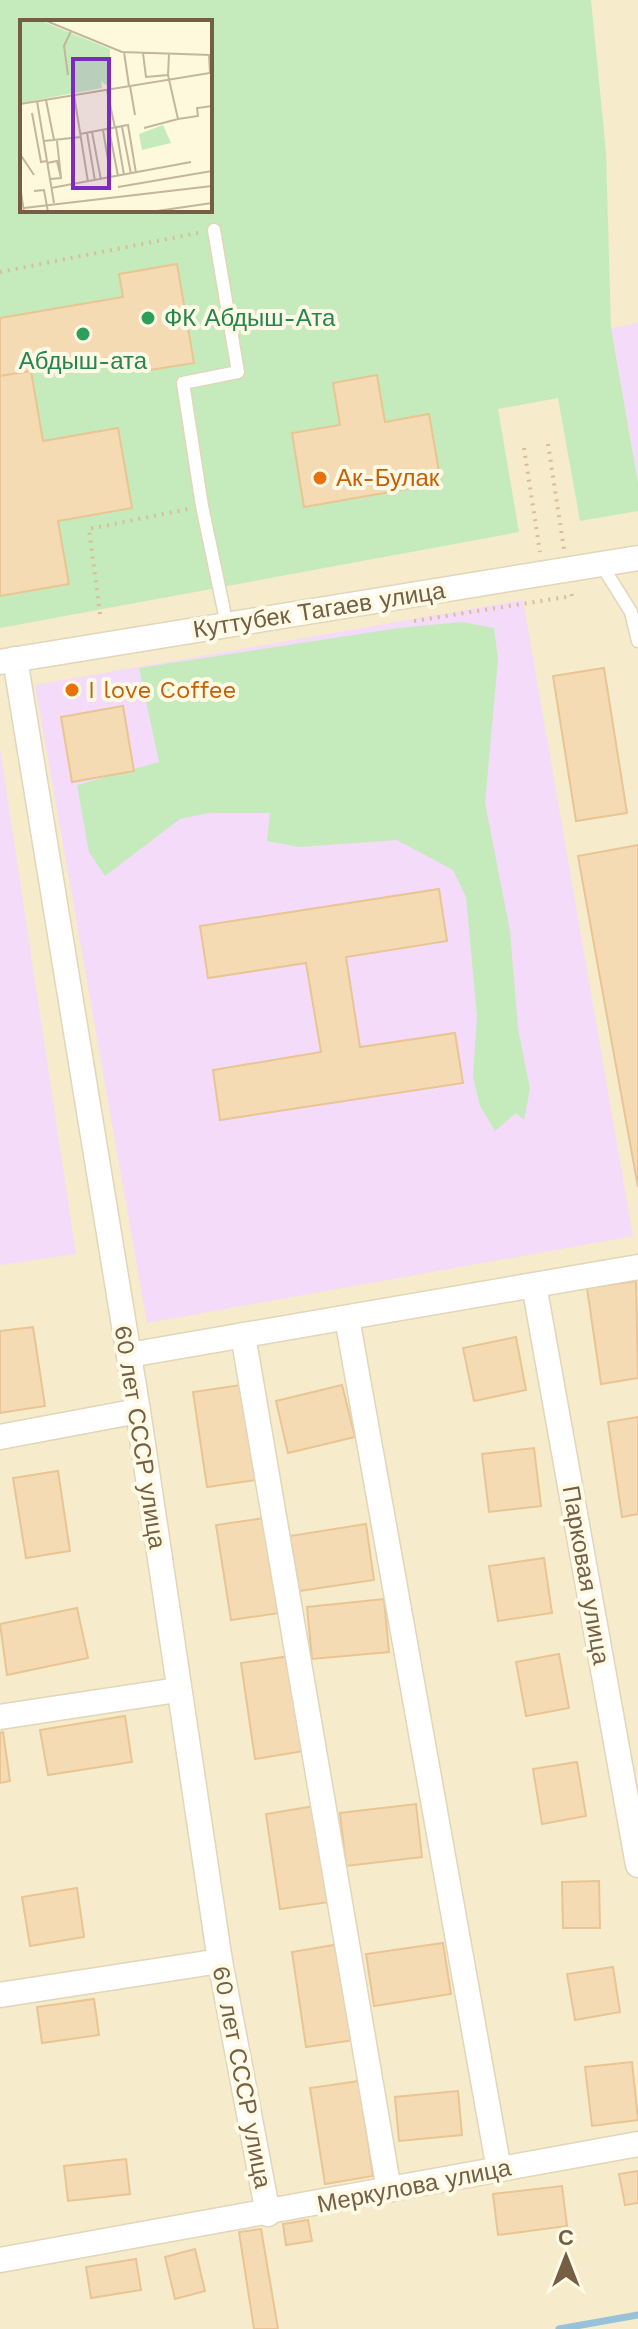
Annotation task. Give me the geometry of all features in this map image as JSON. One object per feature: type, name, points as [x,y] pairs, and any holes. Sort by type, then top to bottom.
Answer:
[{"type":"street","name":"Куттубек Тагаев улица","points":[[7,660],[638,558]]},
{"type":"street","name":"60 лет СССР улица","points":[[7,660],[129,1355],[220,1961],[268,2214]]},
{"type":"street","points":[[129,1355],[638,1267]]},
{"type":"street","name":"Парковая улица","points":[[534,1285],[638,1865]]},
{"type":"street","points":[[347,1318],[499,2170]]},
{"type":"street","points":[[243,1335],[389,2190]]},
{"type":"street","points":[[0,1437],[138,1411]]},
{"type":"street","points":[[0,1717],[177,1690]]},
{"type":"street","points":[[0,1995],[220,1961]]},
{"type":"street","name":"Меркулова улица","points":[[0,2260],[268,2214],[638,2144]]},
{"type":"lane","points":[[214,230],[238,372],[183,383],[202,506],[227,625]]},
{"type":"lane","points":[[601,564],[631,612],[638,641]]},
{"type":"path","points":[[0,272],[214,230]]},
{"type":"path","points":[[524,448],[543,573]]},
{"type":"path","points":[[100,614],[89,529],[202,506]]},
{"type":"shaded area","points":[[0,0],[638,0],[638,2329],[0,2329]]},
{"type":"shaded area","points":[[638,323],[638,483],[611,328]]},
{"type":"shaded area","points":[[523,600],[633,1236],[147,1323],[35,685]]},
{"type":"shaded area","points":[[0,748],[76,1254],[0,1265]]},
{"type":"green space","points":[[0,0],[591,0],[606,152],[611,328],[638,483],[638,511],[580,521],[558,398],[498,409],[519,532],[0,628]]},
{"type":"green space","points":[[462,622],[494,628],[498,659],[485,803],[510,931],[518,1028],[530,1089],[524,1120],[516,1113],[495,1131],[480,1106],[473,1077],[477,1017],[466,897],[453,870],[397,840],[299,847],[267,841],[270,813],[209,813],[180,819],[105,876],[89,852],[77,785],[159,762],[139,668],[399,628]]},
{"type":"building","points":[[177,264],[194,363],[137,372],[134,354],[0,376],[0,318],[123,297],[119,274]]},
{"type":"building","points":[[31,371],[43,441],[118,428],[132,508],[58,521],[69,584],[0,596],[0,376]]},
{"type":"building","points":[[377,375],[385,422],[429,414],[441,483],[304,507],[292,433],[340,425],[333,383]]},
{"type":"building","points":[[604,668],[627,813],[576,821],[553,676]]},
{"type":"building","points":[[123,706],[134,771],[72,782],[61,717]]},
{"type":"building","points":[[638,845],[638,1187],[578,856]]},
{"type":"building","points":[[439,889],[447,941],[346,957],[360,1047],[455,1033],[463,1083],[220,1120],[213,1070],[321,1052],[306,963],[208,978],[200,926]]},
{"type":"building","points":[[636,1281],[638,1378],[601,1384],[587,1288]]},
{"type":"building","points":[[33,1327],[45,1406],[0,1413],[0,1331]]},
{"type":"building","points":[[516,1337],[526,1390],[474,1401],[463,1348]]},
{"type":"building","points":[[242,1385],[256,1480],[207,1487],[193,1392]]},
{"type":"building","points":[[342,1385],[355,1437],[288,1453],[276,1401]]},
{"type":"building","points":[[638,1417],[638,1514],[622,1517],[608,1422]]},
{"type":"building","points":[[534,1448],[541,1506],[489,1512],[482,1454]]},
{"type":"building","points":[[58,1471],[70,1551],[26,1558],[13,1478]]},
{"type":"building","points":[[265,1518],[279,1613],[231,1620],[216,1525]]},
{"type":"building","points":[[366,1524],[374,1580],[299,1591],[290,1536]]},
{"type":"building","points":[[544,1558],[552,1613],[498,1621],[489,1566]]},
{"type":"building","points":[[384,1599],[389,1652],[312,1659],[307,1607]]},
{"type":"building","points":[[77,1608],[88,1658],[7,1675],[0,1624]]},
{"type":"building","points":[[559,1654],[569,1708],[526,1716],[516,1662]]},
{"type":"building","points":[[290,1656],[304,1751],[255,1759],[241,1663]]},
{"type":"building","points":[[125,1716],[132,1762],[48,1775],[40,1730]]},
{"type":"building","points":[[3,1732],[10,1781],[0,1783],[0,1733]]},
{"type":"building","points":[[577,1762],[586,1816],[542,1824],[533,1769]]},
{"type":"building","points":[[416,1804],[422,1857],[346,1866],[340,1813]]},
{"type":"building","points":[[315,1806],[329,1902],[280,1909],[266,1814]]},
{"type":"building","points":[[599,1881],[600,1928],[563,1928],[562,1882]]},
{"type":"building","points":[[77,1888],[84,1937],[30,1946],[22,1897]]},
{"type":"building","points":[[443,1943],[451,1994],[374,2006],[366,1954]]},
{"type":"building","points":[[340,1944],[355,2040],[306,2047],[292,1952]]},
{"type":"building","points":[[613,1967],[620,2012],[575,2020],[567,1974]]},
{"type":"building","points":[[94,1999],[99,2035],[42,2043],[37,2007]]},
{"type":"building","points":[[632,2062],[638,2120],[592,2126],[585,2067]]},
{"type":"building","points":[[359,2081],[373,2176],[325,2184],[310,2088]]},
{"type":"building","points":[[458,2091],[462,2135],[399,2141],[395,2097]]},
{"type":"building","points":[[126,2159],[130,2194],[68,2201],[64,2166]]},
{"type":"building","points":[[638,2171],[638,2203],[625,2205],[619,2174]]},
{"type":"building","points":[[562,2186],[567,2226],[498,2235],[493,2194]]},
{"type":"building","points":[[308,2220],[312,2241],[286,2245],[283,2224]]},
{"type":"building","points":[[261,2229],[278,2329],[254,2329],[239,2232]]},
{"type":"building","points":[[195,2249],[205,2291],[175,2299],[165,2257]]},
{"type":"building","points":[[136,2259],[141,2290],[91,2298],[86,2267]]},
{"type":"waterway","points":[[559,2329],[638,2315]]},
{"type":"place","name":"ФК Абдыш-Ата","points":[[148,318]]},
{"type":"place","name":"Абдыш-ата","points":[[83,334]]},
{"type":"place","name":"Ак-Булак","points":[[320,478]]},
{"type":"place","name":"I love Coffee","points":[[72,690]]}]
